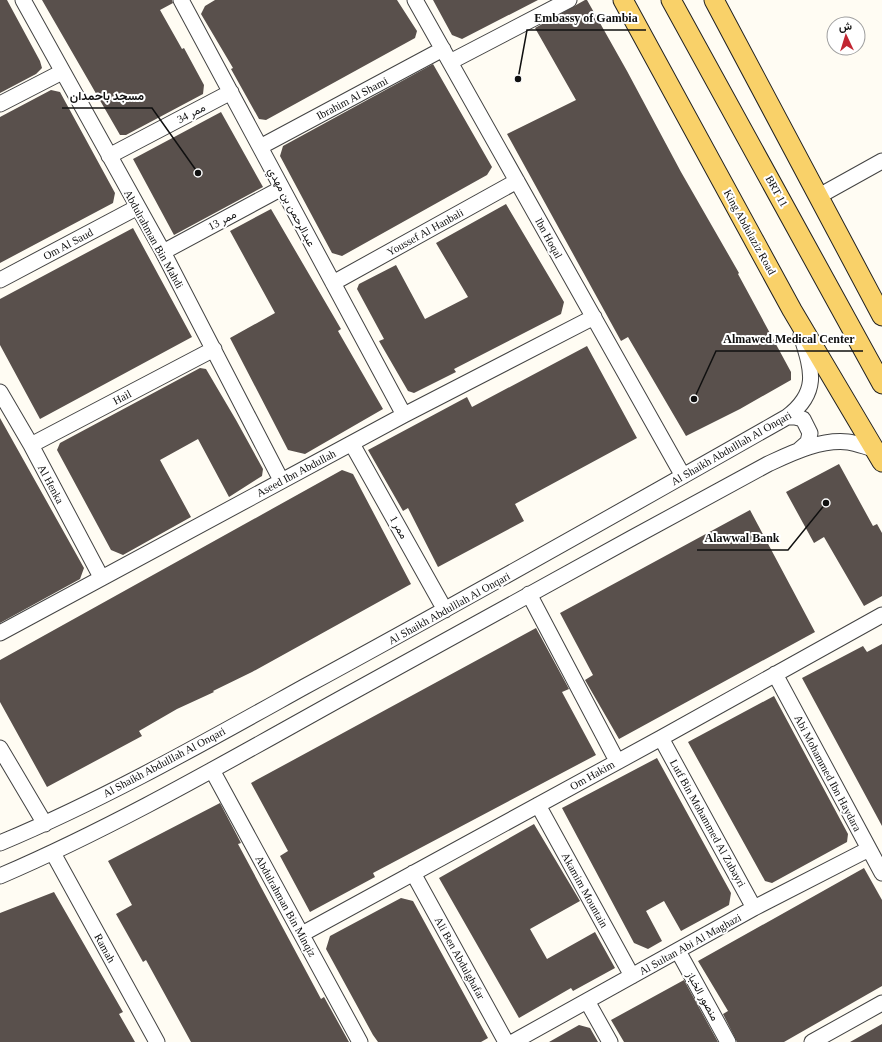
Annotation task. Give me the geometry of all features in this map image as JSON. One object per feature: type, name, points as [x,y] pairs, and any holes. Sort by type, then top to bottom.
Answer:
[{"type":"main road","name":"King Abdulaziz Road","points":[[623,0],[792,310],[878,455]]},
{"type":"main road","name":"BRT 11","points":[[671,0],[882,384]]},
{"type":"main road","points":[[714,0],[881,313]]},
{"type":"street","name":"Abdulrahman Bin Mahdi","points":[[23,0],[136,208],[162,252],[214,349],[281,480]]},
{"type":"street","name":"Ibn Hoqal","points":[[416,0],[683,476]]},
{"type":"street","name":"Ibrahim Al Shami","points":[[260,147],[447,55],[569,0]]},
{"type":"street","name":"عبدالرحمن بن مهدي","points":[[187,2],[231,92],[404,415]]},
{"type":"street","points":[[0,104],[62,72]]},
{"type":"street","name":"ممر 34","points":[[109,156],[231,92]]},
{"type":"street","points":[[819,196],[882,161]]},
{"type":"street","name":"Youssef Al Hanbali","points":[[333,283],[517,180]]},
{"type":"street","name":"ممر 13","points":[[162,252],[282,188]]},
{"type":"street","name":"Om Al Saud","points":[[0,280],[136,208]]},
{"type":"street","name":"Al Shaikh Abdulllah Al Onqari","points":[[0,843],[45,824],[201,743],[445,610],[787,417],[796,410],[806,398],[811,387],[811,365],[792,310]]},
{"type":"street","name":"Aseed Ibn Abdullah","points":[[0,633],[100,577],[281,480],[594,317]]},
{"type":"street","name":"Hail","points":[[31,445],[214,349]]},
{"type":"street","name":"Al Henka","points":[[2,400],[31,445],[100,577]]},
{"type":"street","points":[[787,417],[802,419],[810,433],[808,442],[799,450]]},
{"type":"street","points":[[0,876],[53,853],[212,770],[529,594],[768,464],[799,450],[830,443],[847,442],[878,455]]},
{"type":"street","name":"ممر 1","points":[[352,444],[445,610]]},
{"type":"street","points":[[529,594],[617,761]]},
{"type":"street","name":"Om Hakim","points":[[302,934],[617,761],[662,738],[882,615]]},
{"type":"street","name":"Abi Mohammed Ibn Haydara","points":[[775,674],[882,873]]},
{"type":"street","name":"Lutf Bin Mohammed Al Zubayri","points":[[662,738],[754,908]]},
{"type":"street","points":[[0,748],[45,824]]},
{"type":"street","name":"Abdulrahman Bin Minqiz","points":[[212,770],[360,1042]]},
{"type":"street","name":"Akamim Mountain","points":[[538,805],[632,976]]},
{"type":"street","name":"Al Sultan Abi Al Maghazi","points":[[513,1042],[754,908],[869,849]]},
{"type":"street","name":"Ramah","points":[[53,853],[157,1042]]},
{"type":"street","name":"Ali Ben Abdulghafar","points":[[413,873],[506,1042]]},
{"type":"street","name":"منصور الخباز","points":[[678,951],[728,1042]]},
{"type":"street","points":[[587,1001],[610,1042]]},
{"type":"street","points":[[812,1042],[830,1038],[882,1003]]},
{"type":"building","points":[[0,0],[7,0],[40,61],[42,68],[36,74],[0,93]]},
{"type":"building","points":[[42,0],[172,0],[173,3],[160,10],[182,49],[184,48],[204,85],[203,94],[126,135],[120,135]]},
{"type":"building","points":[[215,0],[397,0],[417,31],[415,38],[266,120],[259,119],[231,69],[233,68],[201,14],[205,6]]},
{"type":"building","points":[[433,0],[538,0],[462,39],[452,35]]},
{"type":"building","points":[[587,0],[681,172],[739,273],[738,274],[791,372],[791,380],[740,409],[686,436],[628,337],[621,341],[507,134],[576,100],[535,28]]},
{"type":"building","points":[[433,64],[492,167],[487,175],[342,256],[332,253],[280,156],[283,146]]},
{"type":"building","points":[[51,90],[60,92],[115,193],[113,203],[0,263],[0,117]]},
{"type":"building","points":[[221,112],[263,187],[174,235],[133,159]]},
{"type":"building","points":[[506,204],[564,302],[561,314],[454,369],[456,372],[414,393],[408,391],[379,341],[384,339],[357,289],[359,284],[396,265],[425,319],[468,297],[436,243]]},
{"type":"building","points":[[271,209],[341,329],[338,331],[383,409],[305,454],[288,450],[230,338],[275,313],[230,231]]},
{"type":"building","points":[[133,228],[192,337],[40,419],[0,345],[0,299]]},
{"type":"building","points":[[587,346],[637,438],[515,504],[524,521],[438,567],[408,508],[403,511],[368,450],[467,397],[472,407]]},
{"type":"building","points":[[200,368],[206,369],[236,420],[263,469],[262,476],[229,497],[198,439],[160,460],[191,517],[123,555],[111,550],[57,450],[60,443]]},
{"type":"building","points":[[0,418],[84,568],[80,579],[0,623]]},
{"type":"building","points":[[839,464],[873,526],[877,524],[882,533],[882,596],[864,606],[824,537],[814,543],[786,492]]},
{"type":"building","points":[[342,470],[353,474],[411,584],[252,672],[177,709],[139,731],[142,736],[47,787],[0,702],[0,660]]},
{"type":"building","points":[[750,510],[815,632],[619,739],[585,680],[593,675],[560,613]]},
{"type":"building","points":[[536,628],[569,689],[562,692],[596,755],[373,873],[375,877],[310,912],[280,856],[288,851],[251,783]]},
{"type":"building","points":[[882,644],[882,826],[802,678],[863,646],[867,652]]},
{"type":"building","points":[[774,696],[848,834],[847,842],[772,883],[765,881],[688,742]]},
{"type":"building","points":[[657,758],[731,893],[729,905],[681,931],[664,901],[646,911],[662,941],[648,949],[634,943],[562,808]]},
{"type":"building","points":[[220,803],[241,843],[238,844],[321,999],[324,997],[349,1042],[191,1042],[146,960],[143,962],[116,914],[132,905],[108,861]]},
{"type":"building","points":[[534,824],[580,901],[530,929],[547,959],[595,932],[615,968],[573,991],[571,988],[519,1018],[439,878]]},
{"type":"building","points":[[864,868],[882,900],[882,986],[784,1042],[737,1042],[723,1014],[728,1011],[698,961]]},
{"type":"building","points":[[54,892],[123,1012],[119,1014],[135,1042],[0,1042],[0,913]]},
{"type":"building","points":[[401,898],[413,901],[488,1038],[481,1042],[378,1042],[373,1035],[326,949],[330,936]]},
{"type":"building","points":[[684,980],[718,1042],[624,1042],[611,1020]]},
{"type":"building","points":[[882,1024],[882,1042],[850,1042]]},
{"type":"building","points":[[579,1025],[590,1028],[598,1042],[549,1042]]},
{"type":"place","name":"Embassy of Gambia","points":[[518,79]]},
{"type":"place","name":"مسجد باحمدان","points":[[198,173]]},
{"type":"place","name":"Almawed Medical Center","points":[[694,399]]},
{"type":"place","name":"Alawwal Bank","points":[[826,503]]}]
